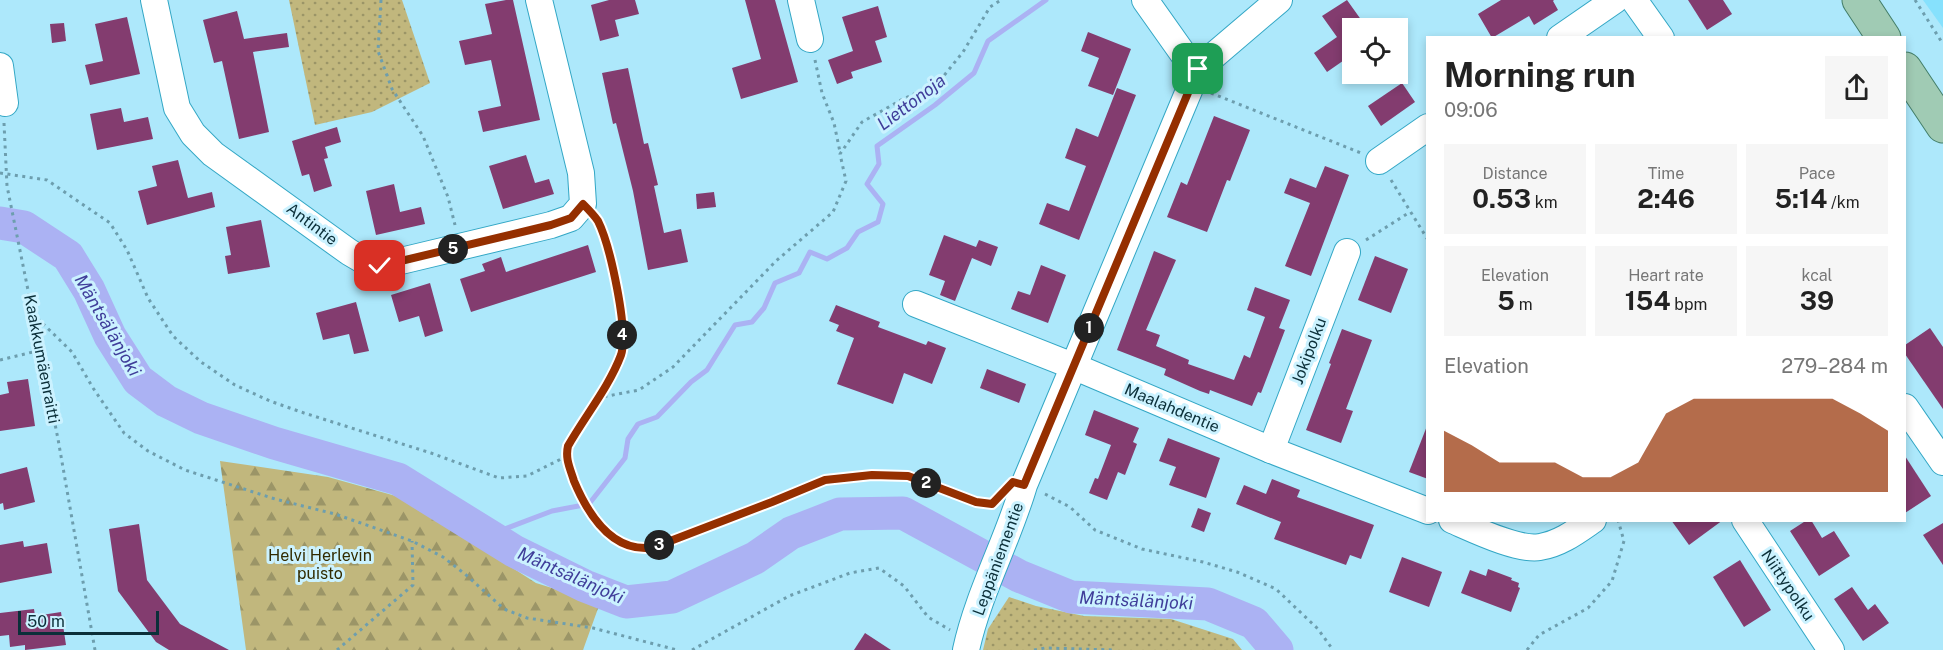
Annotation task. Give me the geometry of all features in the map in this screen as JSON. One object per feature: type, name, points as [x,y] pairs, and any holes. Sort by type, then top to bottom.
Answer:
[{"type":"main road","points":[[1859,0],[1883,36]]},
{"type":"main road","points":[[1906,70],[1943,126]]},
{"type":"street","name":"Antintie","points":[[153,0],[177,108],[193,134],[213,154],[366,262],[380,266],[551,225],[571,218],[583,204]]},
{"type":"street","points":[[539,0],[581,173],[583,204]]},
{"type":"street","points":[[801,0],[810,39]]},
{"type":"street","points":[[1145,0],[1191,65],[1193,79]]},
{"type":"street","name":"Leppäniementie","points":[[967,648],[977,613],[1017,510],[1024,485],[1193,79],[1280,0]]},
{"type":"street","points":[[1563,36],[1615,0]]},
{"type":"street","points":[[1634,0],[1660,36]]},
{"type":"street","points":[[0,66],[5,103]]},
{"type":"street","points":[[1379,161],[1426,128]]},
{"type":"street","name":"Jokipolku","points":[[1271,450],[1347,252]]},
{"type":"street","name":"Maalahdentie","points":[[916,304],[1073,366],[1271,450],[1426,510]]},
{"type":"street","points":[[1906,408],[1943,462]]},
{"type":"street","points":[[1457,522],[1510,543],[1538,548],[1559,542],[1590,522]]},
{"type":"street","name":"Niittypolku","points":[[1746,522],[1831,650]]},
{"type":"path","points":[[381,0],[378,51],[392,89],[423,136],[448,197],[460,247]]},
{"type":"path","points":[[840,154],[862,122],[938,83],[963,52],[990,7],[1001,0]]},
{"type":"path","points":[[1915,0],[1943,44]]},
{"type":"path","points":[[597,398],[639,390],[674,367],[776,261],[833,212],[846,181],[834,123],[822,93],[810,39]]},
{"type":"path","points":[[1193,79],[1206,92],[1379,161],[1426,237]]},
{"type":"path","name":"Kaakkumäenraitti","points":[[5,103],[7,186],[41,350],[95,650]]},
{"type":"path","points":[[0,173],[47,180],[110,223],[127,250],[148,298],[173,336],[201,362],[235,385],[287,407],[431,453],[499,478],[527,476],[565,457]]},
{"type":"path","points":[[583,204],[597,220],[614,267],[622,325],[622,352],[611,377],[568,446],[565,457],[588,510],[607,534],[630,546],[649,548],[825,480],[872,475],[908,476],[976,502],[992,504],[1013,482],[1071,507],[1095,530],[1142,549],[1203,562],[1237,572],[1276,588],[1318,629],[1332,650]]},
{"type":"path","points":[[1347,252],[1410,212]]},
{"type":"path","points":[[32,313],[72,352],[124,433],[148,451],[185,470],[275,499],[335,513],[412,541],[443,557],[504,609],[527,618],[593,628],[677,650]]},
{"type":"path","points":[[0,360],[41,350]]},
{"type":"path","points":[[1527,650],[1539,635],[1588,608],[1612,581],[1624,541],[1619,522]]},
{"type":"path","points":[[337,650],[413,585],[412,541]]},
{"type":"path","points":[[692,650],[750,620],[789,596],[850,573],[879,568],[904,586],[928,617],[954,632],[967,648]]},
{"type":"path","points":[[1034,650],[1045,648],[1115,650]]},
{"type":"shaded area","points":[[1923,0],[1943,0],[1943,28]]},
{"type":"green space","points":[[289,0],[402,0],[430,83],[372,112],[315,125]]},
{"type":"green space","name":"Helvi Herlevin puisto","points":[[220,461],[328,477],[403,498],[536,583],[600,603],[583,650],[246,650]]},
{"type":"green space","points":[[1009,597],[1036,606],[1084,616],[1171,619],[1233,639],[1242,650],[983,650],[988,629]]},
{"type":"building","points":[[513,0],[540,120],[483,132],[478,111],[501,106],[491,60],[465,65],[459,41],[492,34],[485,4]]},
{"type":"building","points":[[609,0],[635,0],[639,14],[615,20],[619,36],[600,41],[591,5]]},
{"type":"building","points":[[745,0],[775,0],[798,82],[741,99],[732,68],[761,59]]},
{"type":"building","points":[[1347,0],[1360,18],[1342,18],[1342,62],[1327,72],[1314,53],[1337,37],[1322,16]]},
{"type":"building","points":[[1501,0],[1554,0],[1558,10],[1534,25],[1529,16],[1495,36],[1491,36],[1478,14]]},
{"type":"building","points":[[1688,0],[1723,0],[1732,14],[1707,30]]},
{"type":"building","points":[[878,6],[887,37],[875,41],[882,62],[851,72],[853,78],[837,84],[828,60],[853,51],[842,17]]},
{"type":"building","points":[[237,11],[244,39],[287,33],[289,47],[253,52],[269,132],[239,139],[222,61],[214,63],[203,20]]},
{"type":"building","points":[[127,17],[140,74],[90,85],[85,65],[103,61],[95,24]]},
{"type":"building","points":[[64,23],[66,41],[52,43],[50,24]]},
{"type":"building","points":[[1088,32],[1131,49],[1113,95],[1088,86],[1099,58],[1081,51]]},
{"type":"building","points":[[628,68],[644,144],[648,143],[658,185],[654,186],[664,233],[681,229],[688,262],[648,270],[633,191],[616,123],[613,124],[602,73]]},
{"type":"building","points":[[1401,84],[1415,102],[1381,126],[1368,106]]},
{"type":"building","points":[[1117,88],[1136,95],[1079,240],[1039,224],[1047,203],[1069,211],[1086,166],[1065,158],[1076,128],[1098,137]]},
{"type":"building","points":[[121,108],[124,122],[148,117],[153,139],[97,150],[90,114]]},
{"type":"building","points":[[1214,116],[1250,130],[1207,232],[1167,217],[1181,182],[1187,185]]},
{"type":"building","points":[[337,127],[341,142],[325,147],[328,158],[324,159],[332,186],[314,192],[309,174],[302,176],[292,141]]},
{"type":"building","points":[[526,155],[535,183],[549,179],[554,194],[503,209],[489,166]]},
{"type":"building","points":[[178,160],[188,198],[212,192],[215,207],[147,225],[138,191],[157,186],[152,166]]},
{"type":"building","points":[[1325,166],[1349,175],[1311,276],[1285,266],[1310,203],[1284,193],[1290,178],[1316,188]]},
{"type":"building","points":[[394,184],[400,212],[421,207],[425,224],[376,235],[366,191]]},
{"type":"building","points":[[714,192],[716,207],[697,209],[696,194]]},
{"type":"building","points":[[261,220],[270,267],[228,274],[225,256],[231,255],[226,227]]},
{"type":"building","points":[[944,235],[976,247],[979,240],[998,247],[991,266],[972,258],[955,301],[940,295],[945,281],[929,275]]},
{"type":"building","points":[[588,245],[596,272],[471,312],[460,279],[485,271],[482,264],[501,257],[506,272]]},
{"type":"building","points":[[1154,251],[1176,260],[1146,330],[1160,335],[1156,346],[1189,360],[1188,364],[1234,380],[1244,355],[1250,358],[1265,317],[1247,310],[1255,287],[1290,300],[1279,328],[1285,330],[1261,393],[1258,392],[1252,406],[1210,390],[1209,394],[1200,391],[1164,375],[1166,369],[1117,350]]},
{"type":"building","points":[[1375,256],[1408,269],[1391,313],[1358,300]]},
{"type":"building","points":[[1041,265],[1066,275],[1048,323],[1011,309],[1018,291],[1030,295]]},
{"type":"building","points":[[430,283],[443,331],[425,337],[419,316],[399,322],[391,295]]},
{"type":"building","points":[[356,302],[369,351],[354,354],[349,334],[323,340],[316,313]]},
{"type":"building","points":[[836,305],[880,322],[878,327],[926,345],[928,341],[946,348],[932,384],[904,373],[893,404],[837,384],[854,338],[836,331],[839,325],[829,321]]},
{"type":"building","points":[[1930,328],[1943,347],[1943,409],[1906,355],[1906,344]]},
{"type":"building","points":[[1342,329],[1372,340],[1346,409],[1353,411],[1341,443],[1306,430]]},
{"type":"building","points":[[987,369],[1026,384],[1019,403],[980,388]]},
{"type":"building","points":[[28,379],[35,426],[0,431],[0,395],[9,393],[7,382]]},
{"type":"building","points":[[1094,410],[1139,428],[1133,442],[1137,444],[1125,475],[1118,472],[1107,500],[1089,493],[1095,478],[1098,479],[1111,445],[1085,435]]},
{"type":"building","points":[[1426,429],[1426,478],[1409,472]]},
{"type":"building","points":[[1168,438],[1220,458],[1206,498],[1169,485],[1176,467],[1159,461]]},
{"type":"building","points":[[1906,458],[1931,496],[1906,512]]},
{"type":"building","points":[[27,467],[35,502],[4,510],[3,503],[0,504],[0,474]]},
{"type":"building","points":[[1272,479],[1300,490],[1297,497],[1374,525],[1361,559],[1350,555],[1346,565],[1274,539],[1281,522],[1236,504],[1244,485],[1266,494]]},
{"type":"building","points":[[1198,508],[1211,513],[1204,532],[1191,527]]},
{"type":"building","points":[[1672,522],[1720,522],[1689,545]]},
{"type":"building","points":[[1804,522],[1812,522],[1822,538],[1834,531],[1850,556],[1819,576],[1790,531]]},
{"type":"building","points":[[1943,523],[1943,565],[1923,535]]},
{"type":"building","points":[[139,524],[147,580],[180,624],[229,650],[169,650],[156,642],[118,591],[109,529]]},
{"type":"building","points":[[23,541],[24,547],[47,543],[52,573],[0,583],[0,545]]},
{"type":"building","points":[[1402,557],[1442,572],[1429,607],[1389,592]]},
{"type":"building","points":[[1740,560],[1771,610],[1744,627],[1713,577]]},
{"type":"building","points":[[1488,569],[1519,583],[1520,588],[1511,612],[1461,593],[1470,570],[1486,576]]},
{"type":"building","points":[[1852,587],[1868,610],[1875,604],[1889,623],[1863,641],[1834,599]]},
{"type":"building","points":[[34,609],[35,616],[61,612],[66,645],[25,650],[25,645],[10,647],[9,635],[0,636],[0,613]]},
{"type":"building","points":[[865,633],[891,650],[854,650]]},
{"type":"waterway","name":"Liettonoja","points":[[489,535],[552,511],[589,504],[625,458],[628,439],[638,424],[657,417],[691,382],[707,370],[735,325],[752,322],[764,308],[775,283],[799,273],[810,252],[827,259],[847,248],[858,232],[878,222],[883,204],[867,184],[879,164],[877,146],[935,105],[974,73],[988,41],[1046,0]]},
{"type":"waterway","name":"Mäntsälänjoki","points":[[0,223],[24,227],[68,256],[89,290],[110,336],[138,380],[166,401],[201,418],[274,443],[398,479],[514,551],[585,586],[626,602],[672,597],[755,558],[791,533],[840,514],[903,513],[1019,576],[1071,597],[1208,604],[1254,623],[1277,650]]},
{"type":"route","points":[[380,266],[551,225],[571,218],[583,204],[597,220],[614,267],[622,325],[622,352],[611,377],[568,446],[565,457],[588,510],[607,534],[630,546],[649,548],[665,543],[825,480],[872,475],[908,476],[976,502],[992,504],[1013,482],[1024,485],[1198,69]]}]
